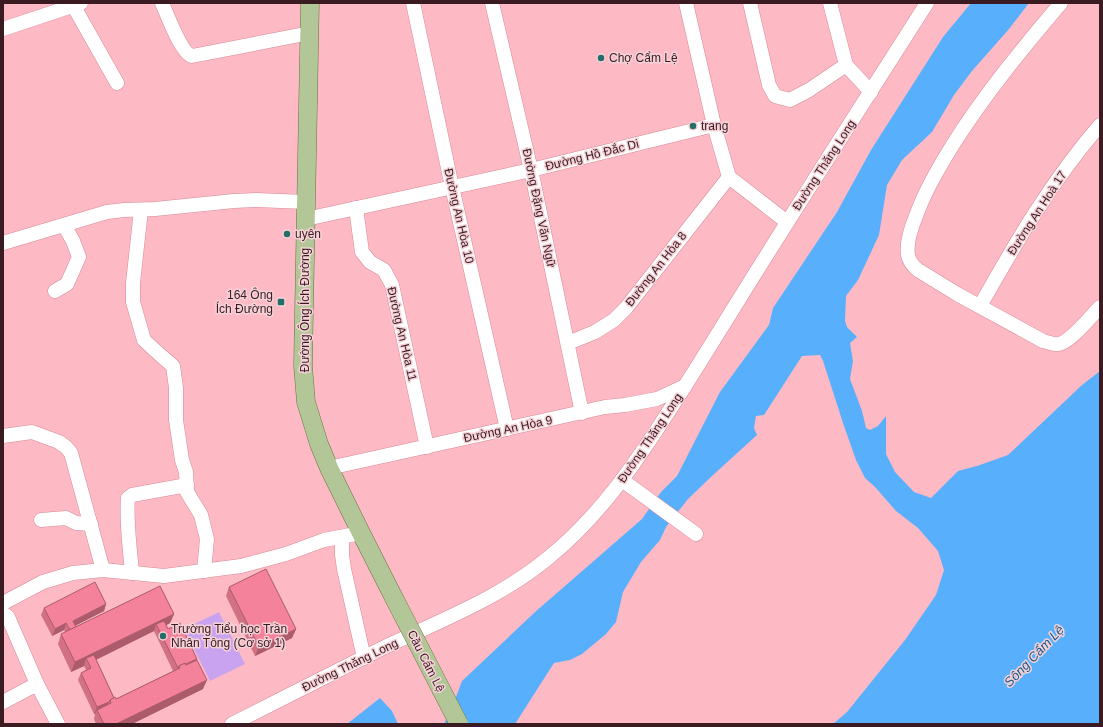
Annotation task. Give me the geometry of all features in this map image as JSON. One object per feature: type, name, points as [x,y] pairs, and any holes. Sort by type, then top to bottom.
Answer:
[{"type":"main road","name":"Đường Ông Ích Đường","points":[[310,3],[303,366],[306,402],[319,444],[329,468],[360,533],[394,598]]},
{"type":"main road","name":"Cầu Cẩm Lệ","points":[[394,598],[459,724]]},
{"type":"street","points":[[162,3],[174,32],[187,53],[192,56],[310,33]]},
{"type":"street","name":"Đường An Hòa 10","points":[[413,3],[452,187],[507,429]]},
{"type":"street","name":"Đường Đặng Văn Ngữ","points":[[492,3],[531,170],[582,413]]},
{"type":"street","points":[[686,3],[714,125],[729,177],[787,222]]},
{"type":"street","points":[[750,3],[769,85],[775,96],[790,100],[809,90],[846,65]]},
{"type":"street","points":[[830,3],[846,65],[871,92]]},
{"type":"street","name":"Đường Thăng Long","points":[[232,724],[496,594],[548,558],[578,533],[622,480],[652,438],[787,222],[927,3]]},
{"type":"street","points":[[1061,3],[1037,31],[977,108],[958,137],[923,197],[912,226],[908,242],[908,256],[914,266],[957,294],[1053,344],[1059,344],[1068,340],[1100,307]]},
{"type":"street","points":[[3,29],[77,4],[116,83]]},
{"type":"street","name":"Đường Hồ Đắc Di","points":[[3,243],[107,212],[124,210],[142,210],[249,200],[306,210],[356,208],[531,170],[714,125]]},
{"type":"street","name":"Đường An Hoà 17","points":[[980,306],[1006,260],[1054,185],[1077,153],[1100,125]]},
{"type":"street","name":"Đường An Hòa 8","points":[[568,343],[595,332],[614,320],[626,308],[729,177]]},
{"type":"street","name":"Đường An Hòa 11","points":[[356,208],[362,252],[370,262],[384,270],[392,285],[427,447]]},
{"type":"street","points":[[142,210],[133,283],[133,302],[144,340],[173,366],[176,388],[176,420],[182,460],[186,472],[187,492],[201,515],[207,539],[204,570]]},
{"type":"street","points":[[55,291],[66,284],[79,258],[73,241],[64,225]]},
{"type":"street","name":"Đường An Hòa 9","points":[[329,468],[605,407],[657,399],[685,386]]},
{"type":"street","points":[[3,436],[32,432],[66,446],[71,453],[103,570]]},
{"type":"street","points":[[622,480],[696,534]]},
{"type":"street","points":[[132,573],[127,511],[128,498],[132,495],[187,485]]},
{"type":"street","points":[[41,520],[66,518],[76,524],[91,524]]},
{"type":"street","points":[[3,603],[42,582],[73,573],[103,570],[164,576],[241,566],[286,554],[324,540],[360,533]]},
{"type":"street","points":[[342,537],[344,569],[364,658]]},
{"type":"street","points":[[3,613],[8,617],[37,684],[58,724]]},
{"type":"street","points":[[3,702],[37,684]]},
{"type":"shaded area","points":[[219,612],[245,664],[210,681],[184,629]]},
{"type":"water","name":"Sông Cẩm Lệ","points":[[971,3],[1029,3],[1009,29],[972,71],[954,95],[932,132],[902,160],[887,185],[879,235],[858,280],[846,296],[845,321],[847,327],[857,337],[850,343],[853,361],[850,379],[862,411],[866,428],[870,430],[878,426],[886,416],[886,454],[895,472],[914,492],[931,498],[958,471],[1008,455],[1082,385],[1100,371],[1100,724],[833,724],[847,712],[905,640],[936,595],[944,570],[938,551],[918,528],[896,511],[865,478],[856,460],[820,355],[802,356],[764,415],[756,416],[754,428],[757,435],[688,499],[666,527],[660,540],[641,562],[623,592],[616,622],[606,634],[582,654],[570,660],[554,663],[515,724],[444,724],[462,681],[535,612],[642,519],[661,492],[677,476],[720,392],[769,325],[773,308],[837,212],[871,150],[943,37]]},
{"type":"water","points":[[380,698],[392,711],[398,724],[347,724]]},
{"type":"building","points":[[266,569],[296,629],[259,647],[229,587]]},
{"type":"building","points":[[95,582],[106,604],[73,621],[76,627],[70,630],[66,623],[55,629],[44,608]]},
{"type":"building","points":[[160,586],[174,614],[75,662],[61,634]]},
{"type":"building","points":[[164,621],[168,629],[180,623],[197,659],[186,664],[185,663],[178,668],[156,624]]},
{"type":"building","points":[[94,655],[114,698],[97,707],[81,673],[91,668],[86,658]]},
{"type":"building","points":[[197,660],[207,680],[116,724],[104,724],[97,710],[111,703],[110,700],[115,697],[116,699],[180,668],[179,666],[185,663],[186,665]]},
{"type":"place","name":"Chợ Cẩm Lệ","points":[[601,58]]},
{"type":"place","name":"trang","points":[[693,126]]},
{"type":"place","name":"uyên","points":[[287,234]]},
{"type":"place","name":"164 Ông Ích Đường","points":[[281,302]]},
{"type":"place","name":"Trường Tiểu học Trần Nhân Tông (Cơ sở 1)","points":[[163,636]]}]
